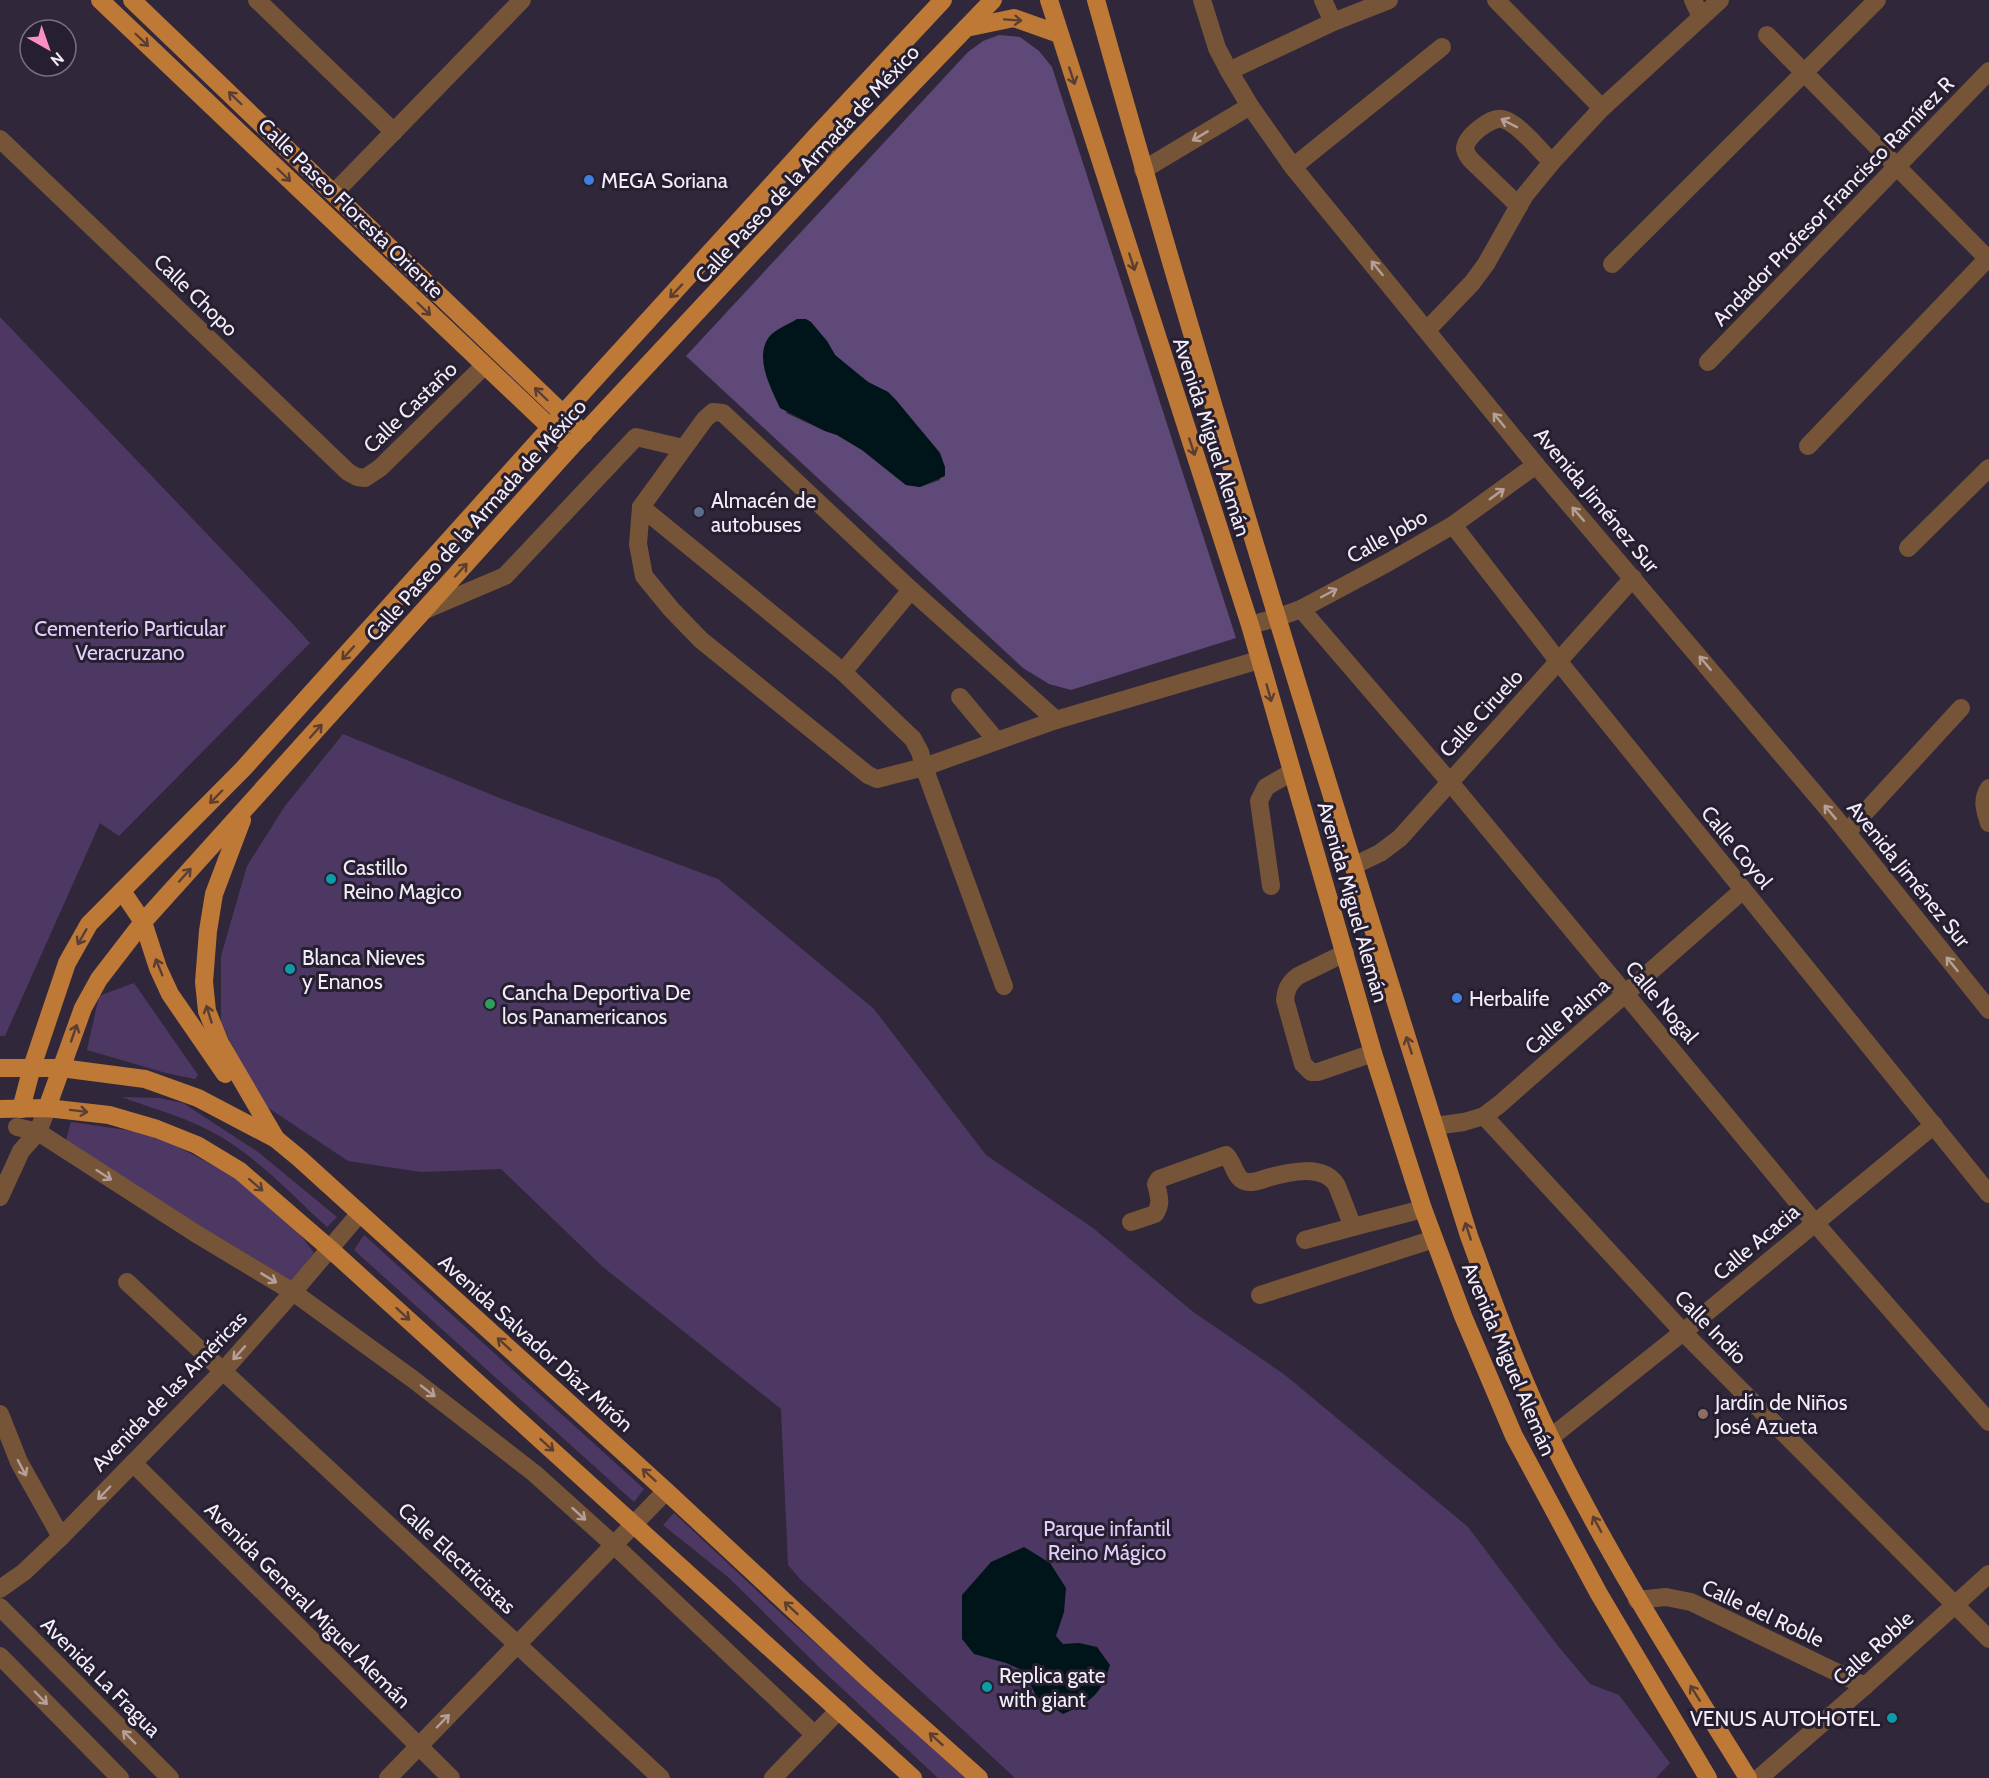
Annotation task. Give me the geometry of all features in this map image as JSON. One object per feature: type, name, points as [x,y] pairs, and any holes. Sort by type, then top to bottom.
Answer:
[{"type":"main road","name":"Calle Paseo Floresta Oriente","points":[[100,0],[550,428],[578,441]]},
{"type":"main road","name":"Calle Paseo Floresta Oriente","points":[[132,0],[563,414],[578,441]]},
{"type":"main road","name":"Calle Paseo de la Armada de México","points":[[21,1108],[32,1067],[67,963],[89,924],[243,769],[550,428],[943,0]]},
{"type":"main road","name":"Calle Paseo de la Armada de México","points":[[47,1108],[83,1008],[99,979],[143,922],[578,441],[839,160],[993,0]]},
{"type":"main road","name":"Avenida Miguel Alemán","points":[[1049,0],[1250,625],[1373,1053],[1434,1239],[1463,1316],[1514,1436],[1599,1594],[1708,1778]]},
{"type":"main road","name":"Avenida Miguel Alemán","points":[[1096,0],[1143,170],[1276,618],[1469,1236],[1497,1314],[1550,1438],[1637,1600],[1748,1778]]},
{"type":"main road","points":[[966,28],[1014,18],[1059,34]]},
{"type":"main road","points":[[717,247],[740,268]]},
{"type":"main road","points":[[641,329],[664,348]]},
{"type":"main road","points":[[245,810],[214,894],[204,982],[207,1011],[216,1033],[276,1139]]},
{"type":"main road","points":[[122,891],[143,922],[170,994],[231,1082],[253,1099]]},
{"type":"main road","name":"Avenida Salvador Díaz Mirón","points":[[0,1068],[62,1068],[145,1079],[198,1098],[276,1139],[666,1491],[860,1672],[979,1778]]},
{"type":"main road","points":[[0,1109],[47,1108],[109,1115],[157,1129],[197,1145],[240,1172],[329,1248],[913,1778]]},
{"type":"street","points":[[257,0],[394,132]]},
{"type":"street","points":[[334,193],[522,0]]},
{"type":"street","name":"Avenida Jiménez Sur","points":[[1202,0],[1217,48],[1228,71],[1293,166],[1536,465],[1847,832],[1989,1010]]},
{"type":"street","points":[[1323,0],[1333,22]]},
{"type":"street","points":[[1228,71],[1333,22],[1389,0]]},
{"type":"street","points":[[1496,0],[1602,108]]},
{"type":"street","points":[[1693,0],[1701,17]]},
{"type":"street","points":[[1427,330],[1479,274],[1525,195],[1551,162],[1602,108],[1720,0]]},
{"type":"street","points":[[1612,264],[1877,0]]},
{"type":"street","points":[[1767,35],[1988,258],[1808,446]]},
{"type":"street","points":[[1293,166],[1442,47]]},
{"type":"street","name":"Andador Profesor Francisco Ramírez R","points":[[1708,362],[1989,71]]},
{"type":"street","points":[[1143,170],[1250,106]]},
{"type":"street","points":[[1519,206],[1467,155],[1465,147],[1469,138],[1493,119],[1504,119],[1516,126],[1551,162]]},
{"type":"street","points":[[816,136],[839,160]]},
{"type":"street","name":"Calle Chopo","points":[[0,139],[348,472],[365,478]]},
{"type":"street","name":"Calle Castaño","points":[[365,478],[380,468],[484,366]]},
{"type":"street","points":[[1056,720],[911,590],[723,413],[713,412],[705,418],[641,507],[638,544],[644,576],[671,609],[701,640],[868,775],[877,778],[924,767],[1056,720],[1259,660]]},
{"type":"street","points":[[425,610],[505,576],[636,437],[683,448]]},
{"type":"street","name":"Calle Jobo","points":[[1250,625],[1301,609],[1453,525],[1536,465]]},
{"type":"street","points":[[1908,548],[1989,468]]},
{"type":"street","points":[[641,507],[843,672],[914,740],[1004,986]]},
{"type":"street","name":"Calle Coyol","points":[[1453,525],[1559,662],[1989,1194]]},
{"type":"street","name":"Calle Ciruelo","points":[[1353,866],[1390,847],[1633,578]]},
{"type":"street","points":[[843,672],[911,590]]},
{"type":"street","name":"Calle Nogal","points":[[1301,609],[1449,781],[1815,1223],[1989,1422]]},
{"type":"street","points":[[960,697],[996,740]]},
{"type":"street","points":[[1847,832],[1961,708]]},
{"type":"street","points":[[1272,886],[1259,801],[1266,788],[1292,772]]},
{"type":"street","points":[[1987,792],[1984,806],[1989,823]]},
{"type":"street","name":"Calle Palma","points":[[1435,1126],[1464,1122],[1484,1116],[1500,1104],[1743,890]]},
{"type":"street","points":[[1345,953],[1298,976],[1286,991],[1285,1000],[1303,1064],[1311,1072],[1318,1072],[1373,1053]]},
{"type":"street","points":[[21,1108],[16,1127],[21,1151]]},
{"type":"street","points":[[0,1197],[21,1151],[38,1132],[47,1108]]},
{"type":"street","name":"Calle Indio","points":[[1484,1116],[1683,1332],[1989,1638]]},
{"type":"street","name":"Calle Acacia","points":[[1550,1438],[1683,1332],[1934,1125]]},
{"type":"street","points":[[16,1127],[38,1132],[195,1233],[293,1292],[414,1380],[534,1473],[614,1545],[815,1735]]},
{"type":"street","points":[[1131,1222],[1157,1212],[1161,1201],[1156,1184],[1159,1179],[1226,1155],[1240,1177],[1246,1182],[1285,1173],[1312,1171],[1326,1175],[1337,1186],[1353,1227]]},
{"type":"street","points":[[1305,1240],[1423,1209]]},
{"type":"street","name":"Avenida de las Américas","points":[[0,1589],[24,1572],[61,1537],[223,1371],[360,1213]]},
{"type":"street","points":[[1260,1295],[1434,1239]]},
{"type":"street","name":"Calle Electricistas","points":[[127,1282],[661,1778]]},
{"type":"street","points":[[0,1414],[18,1462],[61,1537]]},
{"type":"street","name":"Avenida General Miguel Alemán","points":[[133,1463],[451,1778]]},
{"type":"street","points":[[388,1778],[666,1491]]},
{"type":"street","name":"Calle Roble","points":[[1759,1778],[1989,1574]]},
{"type":"street","name":"Calle del Roble","points":[[1637,1600],[1666,1597],[1691,1602],[1865,1686]]},
{"type":"street","name":"Avenida La Fragua","points":[[0,1607],[170,1778]]},
{"type":"street","points":[[0,1656],[120,1778]]},
{"type":"street","points":[[773,1778],[839,1710]]},
{"type":"green space","name":"Cementerio Particular Veracruzano","points":[[0,317],[310,643],[119,836],[100,823],[5,1036],[0,1036]]},
{"type":"green space","name":"Parque infantil Reino Mágico","points":[[343,734],[502,799],[718,879],[874,1009],[986,1155],[1093,1228],[1192,1311],[1285,1375],[1468,1527],[1558,1646],[1590,1684],[1619,1695],[1670,1763],[1656,1778],[1015,1778],[801,1580],[788,1565],[781,1409],[603,1267],[501,1169],[421,1172],[348,1161],[258,1101],[221,1022],[221,956],[247,866],[285,806]]},
{"type":"green space","points":[[134,983],[198,1075],[195,1079],[87,1050],[99,996]]},
{"type":"green space","points":[[122,1097],[159,1098],[183,1103],[258,1152],[337,1217],[327,1227],[267,1171],[218,1135],[171,1114]]},
{"type":"green space","points":[[71,1122],[154,1134],[242,1181],[293,1225],[314,1253],[292,1281],[65,1144]]},
{"type":"green space","points":[[364,1235],[644,1489],[634,1502],[354,1250]]},
{"type":"green space","points":[[674,1513],[784,1616],[971,1778],[938,1778],[819,1667],[728,1577],[663,1525]]},
{"type":"shaded area","points":[[999,35],[1020,37],[1039,51],[1052,67],[1236,638],[1071,690],[1049,684],[1023,668],[686,356],[968,52],[983,41]],"holes":[[[827,341],[835,355],[868,382],[888,392],[940,453],[940,480],[920,487],[906,485],[862,450],[837,435],[786,413]]]},
{"type":"shaded area","points":[[797,319],[806,319],[811,322],[835,355],[868,382],[888,392],[896,400],[940,453],[945,467],[945,476],[920,487],[906,485],[862,450],[837,435],[780,408],[766,373],[763,354],[771,334]]},
{"type":"shaded area","points":[[1024,1547],[1050,1563],[1066,1588],[1064,1612],[1056,1636],[1063,1644],[1079,1643],[1097,1647],[1110,1665],[1099,1691],[1081,1706],[1063,1714],[1037,1697],[1022,1670],[974,1654],[962,1639],[962,1595],[991,1562]]},
{"type":"place","name":"MEGA Soriana","points":[[589,180]]},
{"type":"place","name":"Almacén de autobuses","points":[[699,512]]},
{"type":"place","name":"Castillo Reino Magico","points":[[331,879]]},
{"type":"place","name":"Blanca Nieves y Enanos","points":[[290,969]]},
{"type":"place","name":"Herbalife","points":[[1457,998]]},
{"type":"place","name":"Cancha Deportiva De los Panamericanos","points":[[490,1004]]},
{"type":"place","name":"Jardín de Niños José Azueta","points":[[1703,1414]]},
{"type":"place","name":"Replica gate with giant","points":[[987,1687]]},
{"type":"place","name":"VENUS AUTOHOTEL","points":[[1892,1718]]}]
